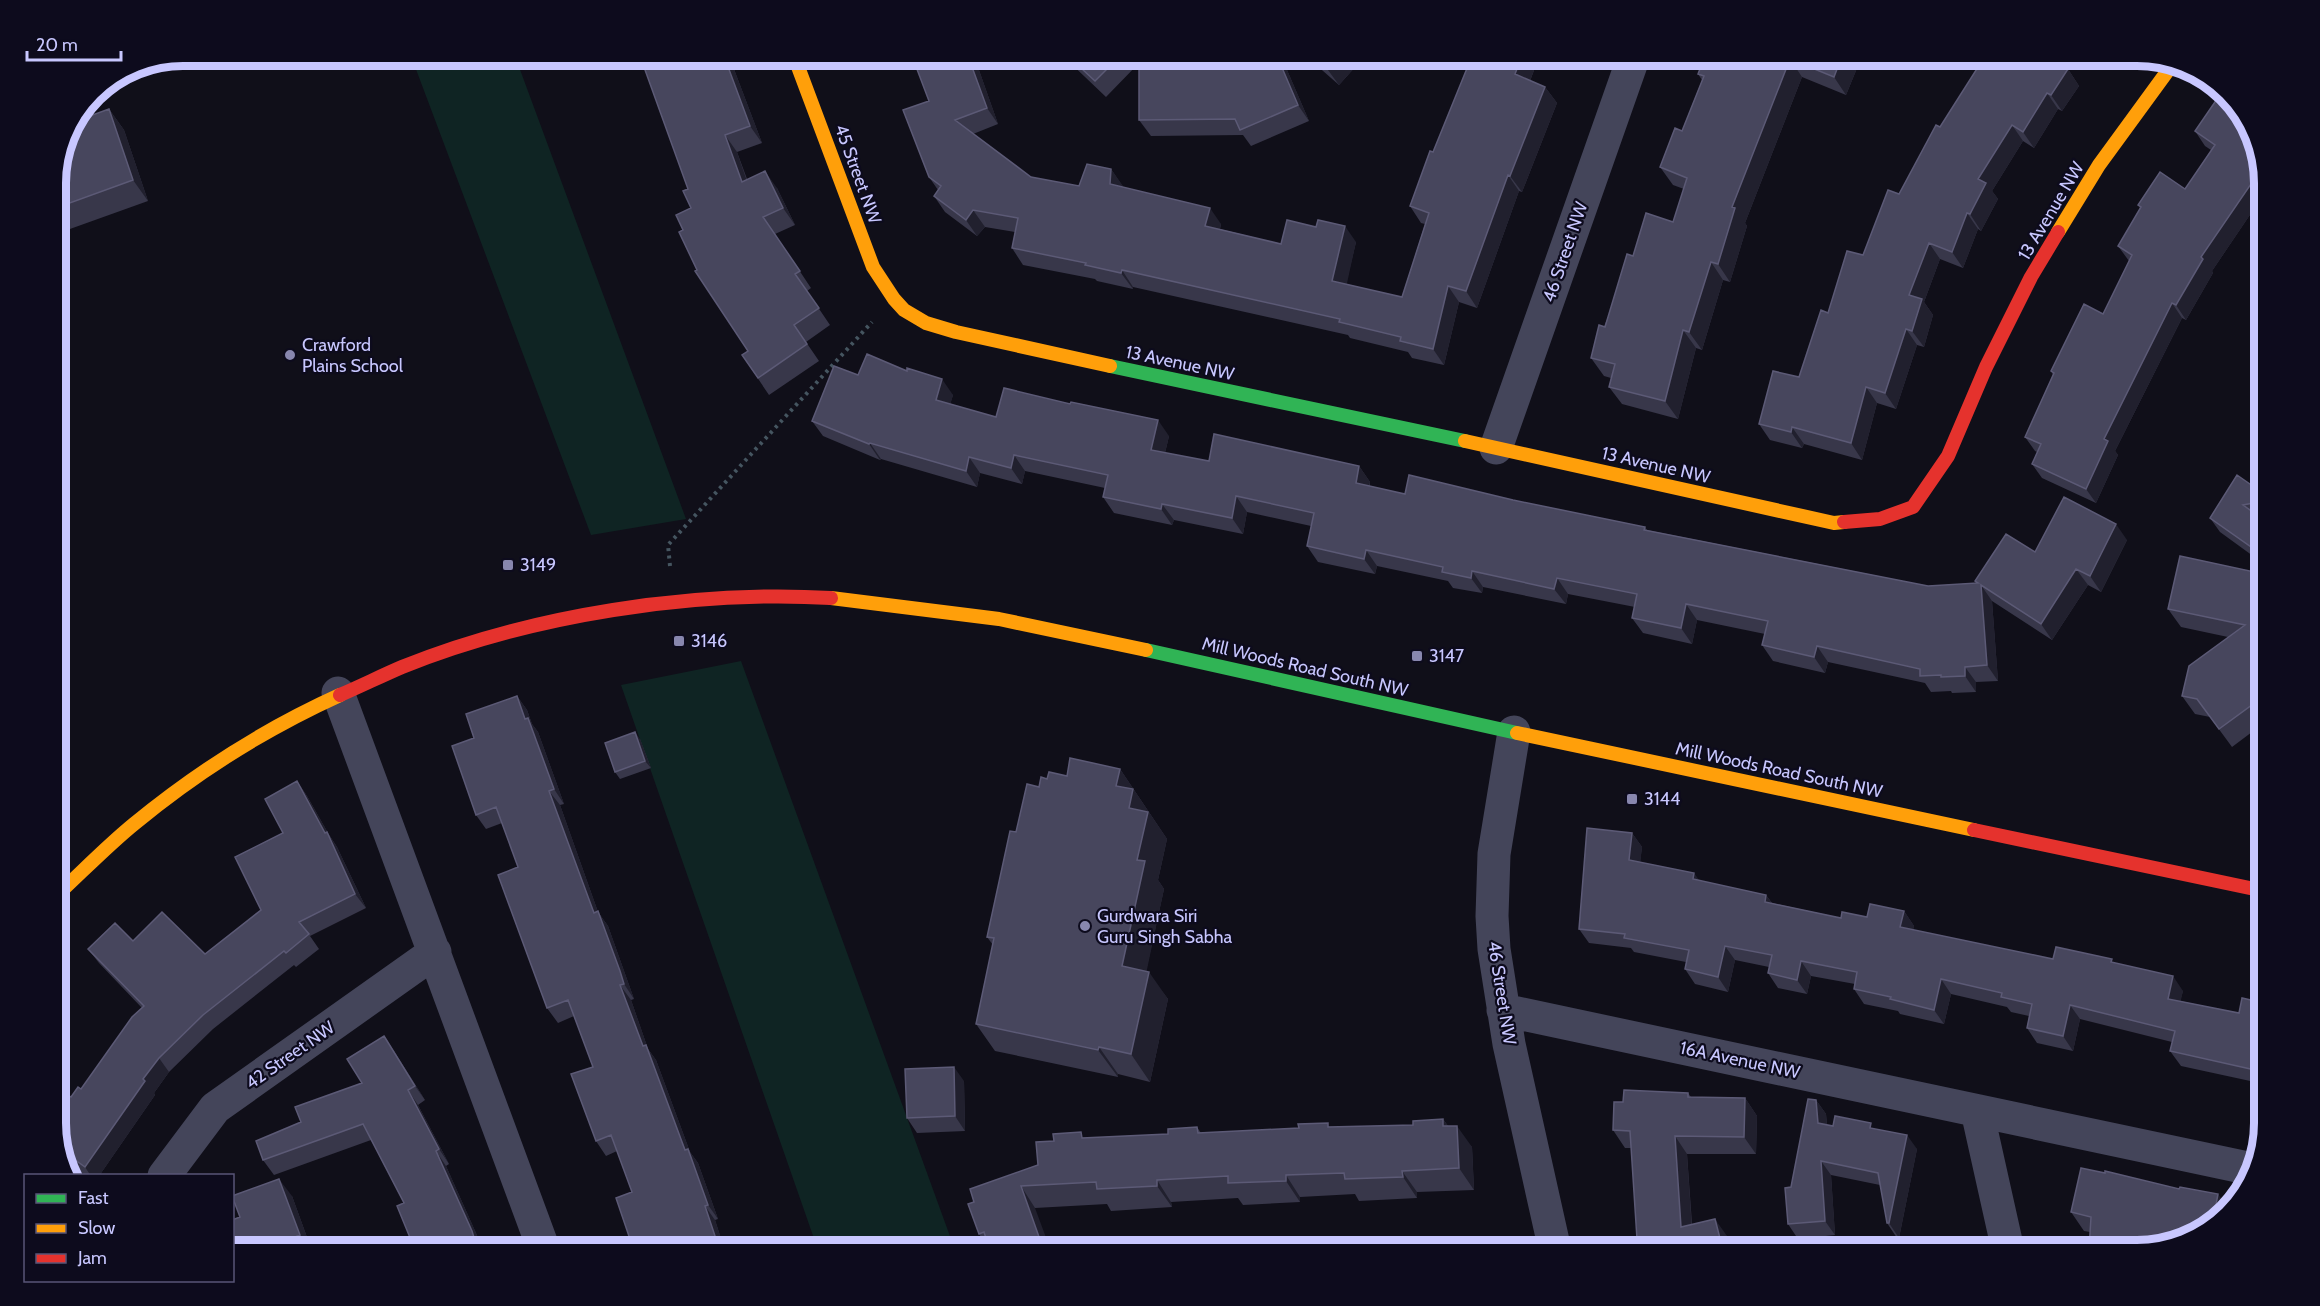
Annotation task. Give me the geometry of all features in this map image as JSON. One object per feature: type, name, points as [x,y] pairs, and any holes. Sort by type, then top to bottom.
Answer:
[{"type":"street","name":"45 Street NW","points":[[798,66],[873,267],[895,302]]},
{"type":"street","name":"46 Street NW","points":[[1496,448],[1630,66]]},
{"type":"street","name":"13 Avenue NW","points":[[895,302],[906,314],[925,323],[976,337],[1496,448],[1833,523],[1880,519],[1913,507],[1948,456],[1986,367],[2031,277],[2099,165],[2168,70]]},
{"type":"street","name":"Mill Woods Road South NW","points":[[66,887],[118,838],[177,791],[255,739],[338,693],[384,673],[455,648],[565,617],[626,606],[719,597],[815,597],[863,600],[1023,623],[1514,732],[2254,889]]},
{"type":"street","points":[[338,693],[540,1240]]},
{"type":"street","name":"46 Street NW","points":[[1514,732],[1497,833],[1492,886],[1494,949],[1503,1010],[1553,1240]]},
{"type":"street","name":"42 Street NW","points":[[166,1174],[215,1108],[435,952]]},
{"type":"street","name":"16A Avenue NW","points":[[1503,1010],[2245,1168]]},
{"type":"street","points":[[1977,1111],[2006,1240]]},
{"type":"path","points":[[670,566],[668,545],[868,326],[895,302]]},
{"type":"green space","points":[[415,66],[519,66],[686,519],[591,535]]},
{"type":"green space","points":[[741,661],[951,1240],[815,1240],[621,685]]},
{"type":"building","points":[[644,66],[728,66],[750,126],[725,135],[742,182],[765,171],[783,208],[763,217],[800,271],[795,274],[819,308],[794,325],[807,344],[758,378],[742,355],[748,351],[695,271],[697,270],[679,232],[683,230],[676,215],[691,208],[683,191],[688,189]]},
{"type":"building","points":[[916,66],[972,66],[987,108],[955,120],[1031,177],[1079,186],[1087,164],[1111,169],[1110,184],[1210,208],[1205,226],[1281,244],[1287,220],[1316,227],[1318,220],[1345,226],[1332,281],[1402,297],[1429,213],[1410,206],[1430,151],[1433,152],[1468,66],[1518,66],[1515,74],[1545,87],[1510,176],[1508,175],[1466,291],[1448,286],[1433,349],[1400,341],[1401,337],[1339,322],[1340,319],[1012,248],[1018,218],[973,210],[966,220],[934,196],[941,186],[929,177],[903,110],[929,101]]},
{"type":"building","points":[[1079,66],[1110,66],[1095,81]]},
{"type":"building","points":[[1139,66],[1281,66],[1298,105],[1240,130],[1235,119],[1139,120]]},
{"type":"building","points":[[1701,66],[1787,66],[1732,207],[1735,208],[1718,264],[1711,262],[1689,332],[1683,330],[1665,401],[1609,387],[1615,364],[1591,358],[1599,325],[1605,327],[1627,254],[1633,256],[1646,213],[1673,222],[1687,178],[1660,167],[1675,128],[1682,131],[1704,76],[1698,74]]},
{"type":"building","points":[[1807,66],[1838,66],[1834,77]]},
{"type":"building","points":[[1979,66],[2063,66],[2068,69],[2051,95],[2047,93],[2023,132],[2012,125],[1978,179],[1986,183],[1970,214],[1967,213],[1952,252],[1929,243],[1909,295],[1922,299],[1912,331],[1906,329],[1885,393],[1866,387],[1851,443],[1792,427],[1791,432],[1759,424],[1773,371],[1799,377],[1821,310],[1828,313],[1847,251],[1863,255],[1888,190],[1899,194],[1936,125],[1940,127]]},
{"type":"building","points":[[2217,99],[2225,106],[2242,131],[2252,160],[2254,180],[2201,257],[2203,259],[2176,305],[2172,303],[2104,439],[2108,441],[2086,489],[2032,464],[2041,444],[2025,437],[2054,373],[2051,371],[2084,304],[2103,314],[2132,255],[2118,246],[2141,207],[2138,205],[2160,172],[2185,189],[2215,145],[2195,131]]},
{"type":"building","points":[[109,109],[133,180],[66,204],[66,176],[70,153],[78,131],[87,117]]},
{"type":"building","points":[[867,354],[907,371],[907,368],[942,379],[936,400],[996,417],[1004,388],[1070,404],[1071,402],[1158,420],[1151,450],[1209,461],[1214,434],[1359,466],[1356,483],[1405,494],[1409,475],[1513,500],[1645,527],[1644,530],[1928,586],[1978,583],[1975,581],[2006,534],[2035,552],[2064,497],[2116,524],[2090,576],[2076,569],[2041,624],[1981,585],[1987,665],[1965,667],[1965,676],[1920,676],[1920,669],[1817,646],[1814,657],[1762,645],[1768,621],[1686,604],[1681,628],[1632,618],[1637,594],[1557,578],[1554,589],[1472,571],[1471,578],[1442,572],[1443,567],[1366,550],[1364,559],[1307,546],[1314,513],[1236,496],[1232,518],[1162,504],[1161,509],[1103,497],[1108,475],[1014,455],[1011,468],[969,457],[966,471],[869,444],[812,421],[834,366],[858,375]]},
{"type":"building","points":[[2237,475],[2254,487],[2254,503],[2243,505],[2254,513],[2254,549],[2210,518]]},
{"type":"building","points":[[2180,556],[2254,572],[2254,703],[2219,729],[2197,699],[2182,696],[2189,666],[2245,625],[2168,609]]},
{"type":"building","points":[[517,696],[525,719],[528,718],[554,789],[549,791],[594,913],[598,911],[624,984],[620,985],[643,1046],[646,1045],[685,1150],[688,1149],[708,1205],[705,1206],[716,1240],[630,1240],[616,1198],[632,1192],[611,1135],[596,1141],[571,1074],[593,1067],[568,1000],[547,1008],[498,875],[518,867],[496,807],[476,815],[452,746],[474,738],[466,714]]},
{"type":"building","points":[[635,732],[645,761],[615,772],[605,743]]},
{"type":"building","name":"Gurdwara Siri Guru Singh Sabha","points":[[1070,758],[1120,769],[1116,786],[1133,789],[1129,808],[1148,812],[1137,860],[1145,861],[1122,966],[1149,972],[1131,1054],[1099,1047],[1098,1050],[976,1024],[994,938],[987,937],[1010,831],[1016,832],[1027,784],[1039,787],[1041,777],[1047,779],[1049,772],[1067,776]]},
{"type":"building","points":[[297,781],[325,833],[327,832],[355,894],[299,922],[309,934],[203,1015],[159,1058],[85,1167],[71,1157],[68,1146],[66,1094],[71,1097],[78,1087],[81,1089],[132,1017],[144,1006],[88,949],[115,923],[133,941],[162,912],[205,954],[261,910],[235,857],[283,833],[265,799]]},
{"type":"building","points":[[1587,828],[1632,833],[1629,860],[1694,873],[1693,879],[1766,895],[1765,902],[1841,918],[1842,912],[1867,917],[1870,904],[1904,911],[1900,927],[2053,959],[2056,947],[2112,959],[2111,962],[2173,976],[2168,999],[2239,1013],[2242,998],[2254,1001],[2254,1070],[2170,1051],[2175,1031],[2070,1005],[2063,1036],[2027,1028],[2032,1004],[2001,997],[2002,993],[1941,979],[1934,1010],[1854,989],[1857,972],[1801,961],[1797,980],[1768,973],[1772,955],[1725,946],[1718,977],[1685,969],[1689,950],[1624,938],[1625,934],[1579,929]]},
{"type":"building","points":[[384,1036],[415,1086],[408,1090],[439,1149],[436,1151],[475,1240],[411,1240],[397,1206],[404,1203],[363,1124],[263,1160],[256,1141],[301,1122],[295,1107],[362,1083],[347,1059]]},
{"type":"building","points":[[954,1067],[955,1116],[907,1118],[905,1069]]},
{"type":"building","points":[[1624,1090],[1688,1093],[1688,1097],[1745,1098],[1744,1137],[1675,1136],[1681,1227],[1715,1219],[1720,1240],[1637,1240],[1630,1131],[1613,1130],[1614,1102],[1623,1102]]},
{"type":"building","points":[[1808,1099],[1816,1100],[1818,1123],[1833,1126],[1835,1116],[1871,1123],[1870,1128],[1907,1135],[1889,1223],[1887,1223],[1878,1173],[1821,1161],[1825,1221],[1788,1224],[1785,1188],[1791,1187]]},
{"type":"building","points":[[1443,1119],[1443,1126],[1457,1126],[1459,1168],[1402,1171],[1403,1177],[1345,1179],[1344,1173],[1286,1175],[1286,1181],[1228,1183],[1228,1176],[1157,1180],[1157,1186],[1097,1189],[1096,1182],[1021,1186],[1040,1240],[987,1240],[984,1232],[979,1234],[968,1204],[974,1202],[970,1189],[1038,1165],[1036,1142],[1054,1141],[1053,1134],[1081,1132],[1082,1138],[1168,1134],[1168,1129],[1197,1127],[1198,1133],[1299,1128],[1298,1124],[1328,1123],[1328,1127],[1413,1125],[1413,1121]]},
{"type":"building","points":[[2081,1168],[2105,1173],[2105,1171],[2179,1189],[2180,1187],[2218,1194],[2215,1210],[2208,1216],[2182,1231],[2152,1239],[2090,1240],[2091,1217],[2071,1212]]},
{"type":"building","points":[[279,1179],[300,1235],[287,1240],[234,1240],[234,1219],[240,1217],[234,1195]]},
{"type":"traffic: fast","points":[[1110,366],[1465,441]]},
{"type":"traffic: fast","points":[[1146,650],[1517,733]]},
{"type":"traffic: slow","points":[[798,66],[873,267],[904,310],[926,323],[956,332],[1110,366]]},
{"type":"traffic: slow","points":[[2058,232],[2099,165],[2168,70]]},
{"type":"traffic: slow","points":[[1465,441],[1834,523],[1844,522]]},
{"type":"traffic: slow","points":[[831,598],[999,619],[1146,650]]},
{"type":"traffic: slow","points":[[66,886],[124,832],[207,769],[259,737],[340,695]]},
{"type":"traffic: slow","points":[[1517,733],[1974,830]]},
{"type":"traffic: jam","points":[[1844,522],[1880,519],[1913,507],[1948,456],[1986,367],[2031,277],[2058,232]]},
{"type":"traffic: jam","points":[[340,695],[402,667],[452,649],[558,620],[613,610],[724,598],[831,598]]},
{"type":"traffic: jam","points":[[1974,830],[2254,889]]},
{"type":"place","name":"Crawford Plains School","points":[[290,355]]},
{"type":"place","name":"3149","points":[[508,565]]},
{"type":"place","name":"3146","points":[[679,641]]},
{"type":"place","name":"3147","points":[[1417,656]]},
{"type":"place","name":"3144","points":[[1632,799]]},
{"type":"place","name":"Gurdwara Siri Guru Singh Sabha","points":[[1085,926]]}]
